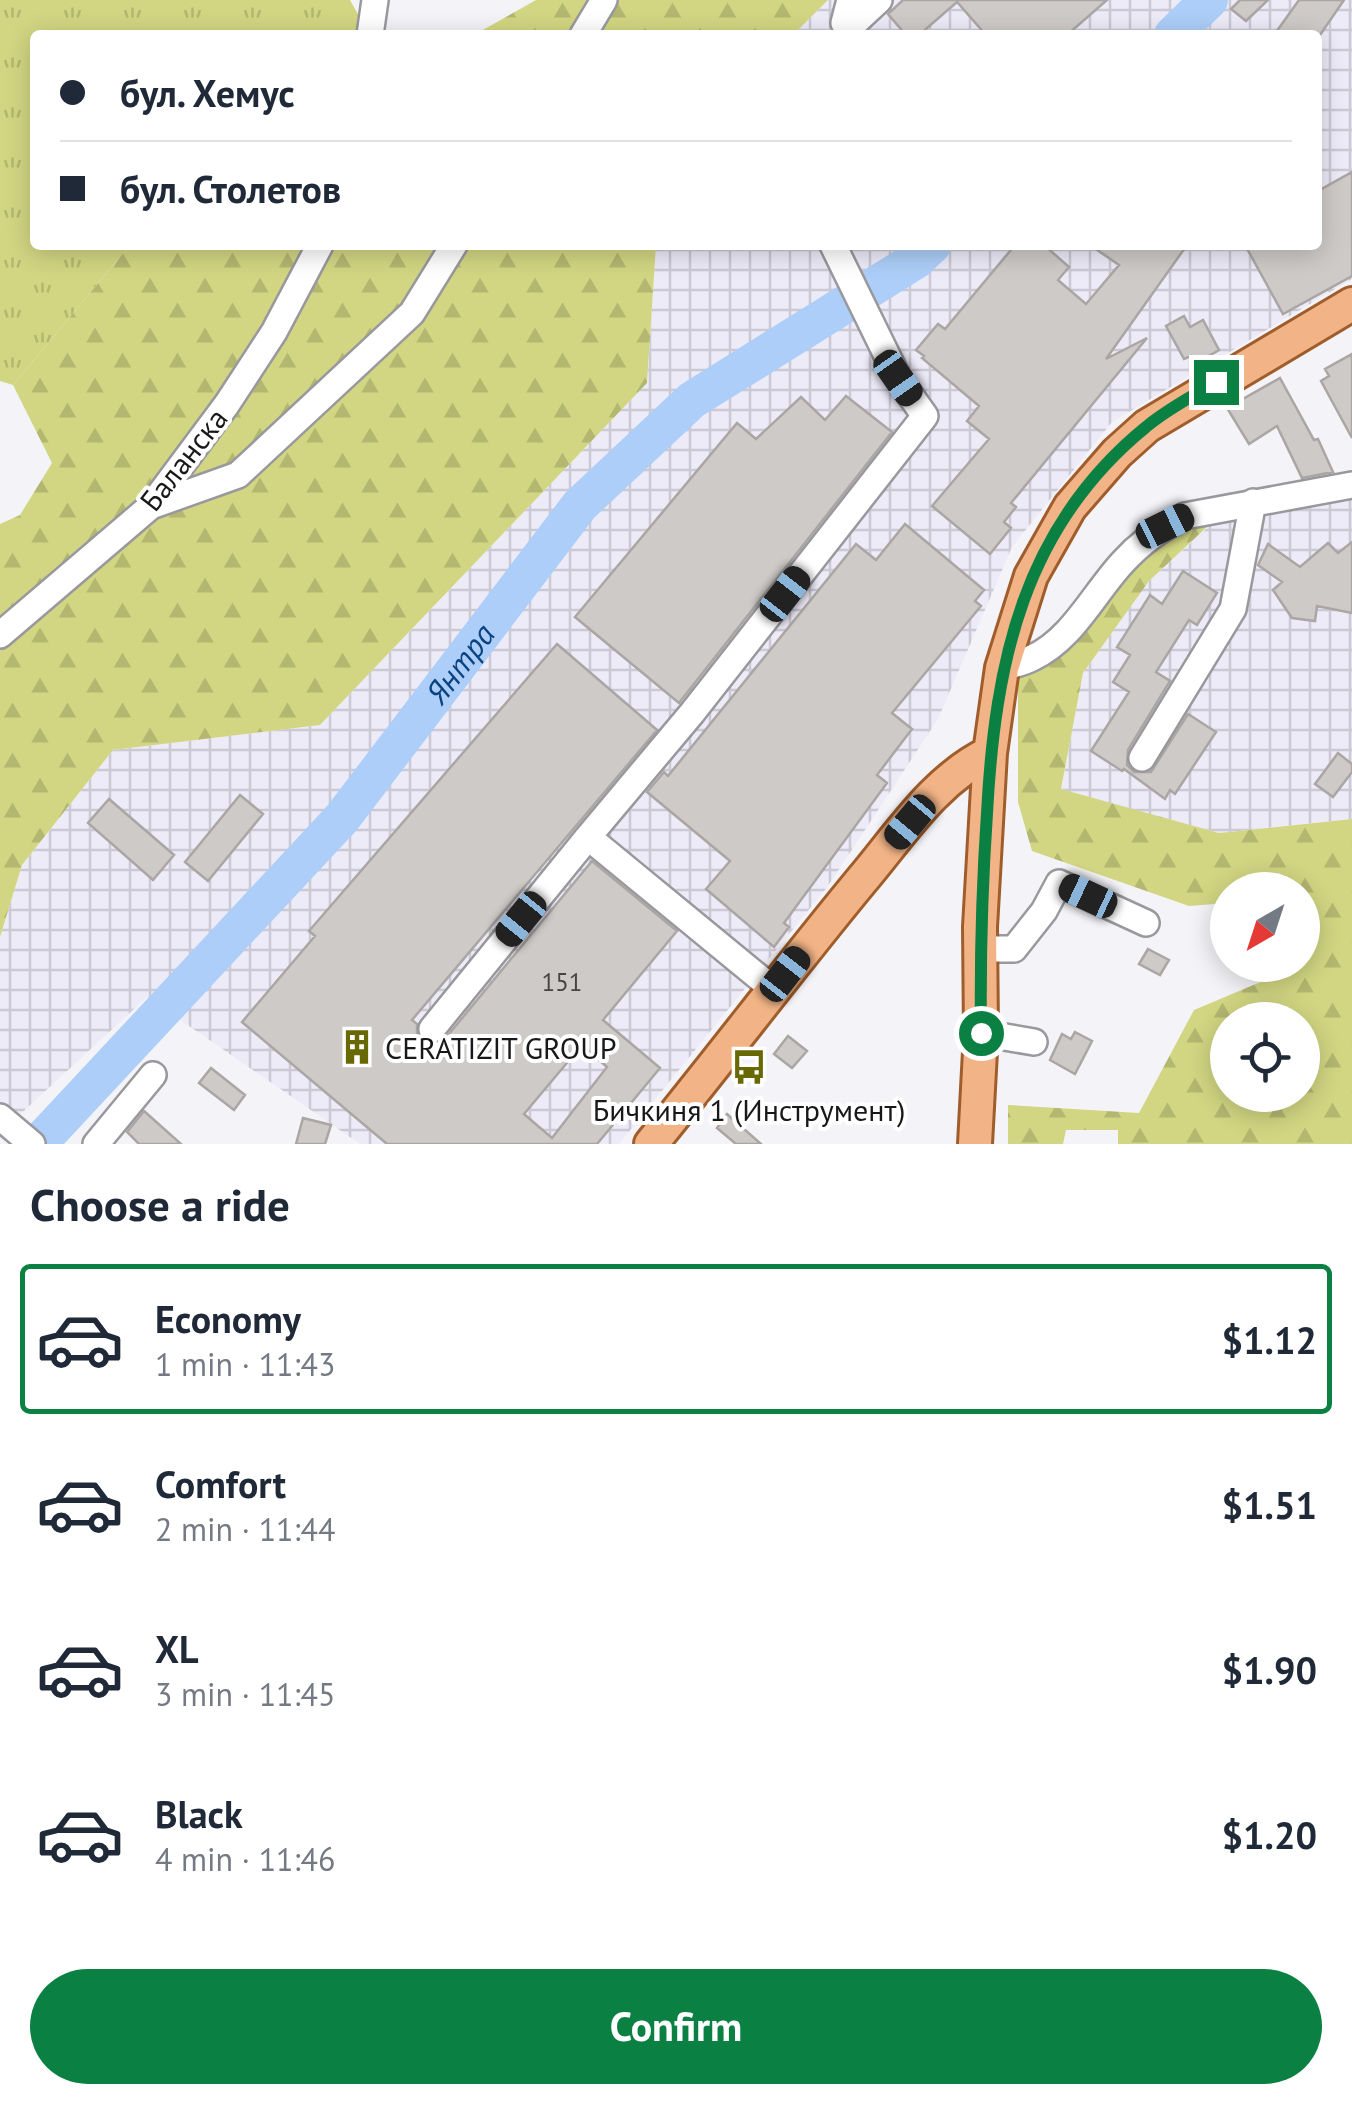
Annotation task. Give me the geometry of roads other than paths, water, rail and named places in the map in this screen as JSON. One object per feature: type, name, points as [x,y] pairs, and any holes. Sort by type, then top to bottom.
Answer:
[{"type":"main road","points":[[975,1144],[990,753],[1002,668],[1030,576],[1070,506],[1147,426],[1352,304]]},
{"type":"main road","points":[[658,1141],[773,990],[932,796],[964,765],[990,753]]},
{"type":"street","points":[[371,30],[376,0]]},
{"type":"street","points":[[586,30],[604,0]]},
{"type":"street","points":[[842,19],[850,26],[880,0]]},
{"type":"street","name":"Баланска","points":[[0,635],[150,506],[227,404],[274,332],[317,250]]},
{"type":"street","points":[[150,506],[238,475],[412,314],[451,250]]},
{"type":"street","points":[[432,1029],[692,714],[925,416],[898,378],[835,250]]},
{"type":"street","points":[[1002,668],[1032,658],[1049,647],[1122,564],[1165,526],[1185,516],[1352,485]]},
{"type":"street","points":[[1142,758],[1233,608],[1253,502]]},
{"type":"street","points":[[588,836],[773,990]]},
{"type":"street","points":[[980,949],[1014,950],[1060,883],[1146,923]]},
{"type":"street","points":[[981,1033],[1034,1042]]},
{"type":"street","points":[[96,1144],[153,1075]]},
{"type":"street","points":[[0,1117],[32,1144]]},
{"type":"waterway","name":"Янтра","points":[[1178,30],[1209,0]]},
{"type":"waterway","name":"Янтра","points":[[38,1144],[342,818],[580,505],[692,400],[927,250]]},
{"type":"place","name":"CERATIZIT GROUP","points":[[357,1047]]},
{"type":"place","name":"Бичкиня 1 (Инструмент)","points":[[749,1067]]}]
